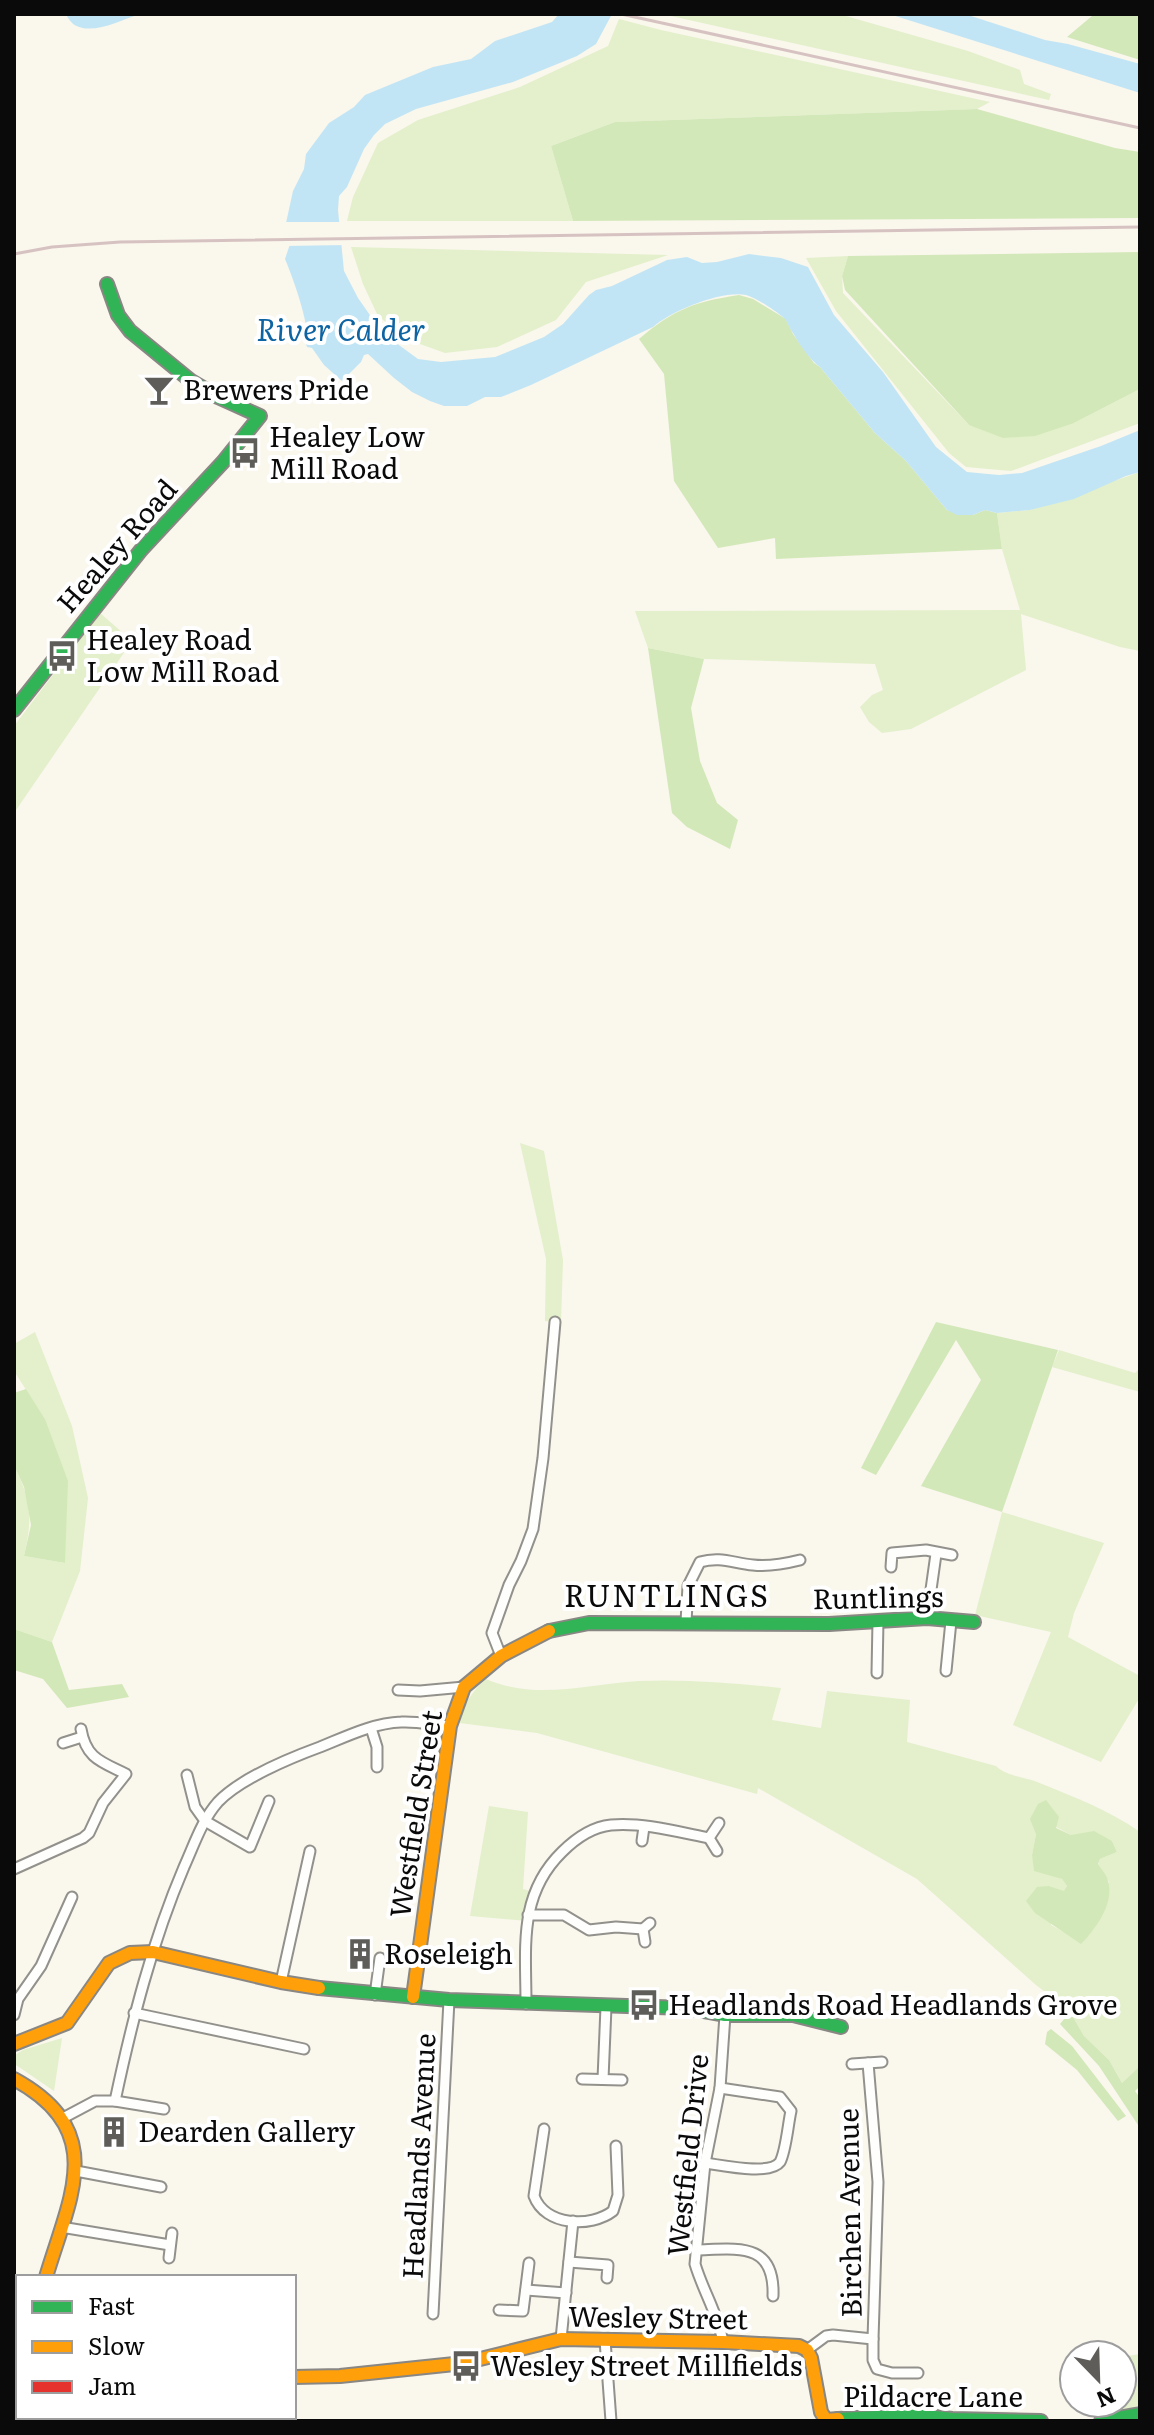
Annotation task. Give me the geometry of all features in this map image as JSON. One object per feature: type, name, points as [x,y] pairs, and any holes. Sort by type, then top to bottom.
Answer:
[{"type":"street","name":"Healey Road","points":[[14,710],[141,550],[223,462],[260,416],[191,381],[130,331],[118,315],[107,284]]},
{"type":"street","points":[[501,1656],[492,1633],[533,1529],[555,1322]]},
{"type":"street","points":[[881,1546],[892,1553],[926,1550],[952,1555]]},
{"type":"street","points":[[891,1567],[892,1553]]},
{"type":"street","points":[[927,1618],[936,1554]]},
{"type":"street","points":[[686,1622],[688,1586],[700,1562],[723,1558],[733,1562],[769,1565],[800,1560]]},
{"type":"street","name":"Runtlings","points":[[464,1687],[501,1656],[539,1635],[589,1623],[829,1624],[927,1618],[974,1622]]},
{"type":"street","points":[[877,1673],[878,1621]]},
{"type":"street","points":[[946,1671],[951,1621]]},
{"type":"street","points":[[398,1690],[464,1687]]},
{"type":"street","name":"Westfield Street","points":[[413,1997],[450,1726],[464,1687]]},
{"type":"street","points":[[115,2101],[134,2013],[178,1883],[205,1821],[226,1795],[294,1757],[371,1728],[397,1722],[450,1726]]},
{"type":"street","points":[[371,1728],[375,1737],[377,1767]]},
{"type":"street","points":[[14,1869],[89,1833],[103,1803],[126,1774],[94,1758],[81,1733],[63,1743]]},
{"type":"street","points":[[187,1775],[195,1807],[205,1821],[250,1847],[269,1801]]},
{"type":"street","points":[[709,1838],[719,1823]]},
{"type":"street","points":[[526,2004],[528,1915],[534,1892],[554,1860],[578,1838],[610,1825],[644,1827],[709,1838],[717,1851]]},
{"type":"street","points":[[642,1841],[644,1827]]},
{"type":"street","points":[[281,1982],[310,1851]]},
{"type":"street","points":[[14,2015],[18,1999],[41,1966],[72,1897]]},
{"type":"street","points":[[528,1915],[564,1915],[589,1930],[646,1926],[645,1942]]},
{"type":"street","points":[[15,2042],[67,2023],[109,1963],[118,1955],[135,1951],[153,1952],[281,1982],[375,1995],[526,2004],[686,2008],[725,2015],[793,2015],[841,2027]]},
{"type":"street","points":[[375,1995],[380,1958]]},
{"type":"street","name":"Headlands Avenue","points":[[433,2314],[449,2000]]},
{"type":"street","points":[[603,2079],[606,2007]]},
{"type":"street","points":[[134,2013],[304,2049]]},
{"type":"street","name":"Westfield Drive","points":[[723,2342],[717,2315],[695,2264],[705,2163],[720,2088],[725,2015]]},
{"type":"street","points":[[852,2064],[882,2062]]},
{"type":"street","name":"Birchen Avenue","points":[[807,2350],[826,2336],[873,2339],[878,2182],[868,2063]]},
{"type":"street","points":[[14,2079],[36,2090],[52,2104],[63,2118],[73,2145],[76,2171],[72,2195],[47,2275]]},
{"type":"street","points":[[582,2079],[622,2080]]},
{"type":"street","points":[[705,2163],[763,2170],[774,2167],[781,2159],[791,2111],[780,2097],[720,2088]]},
{"type":"street","points":[[63,2118],[95,2101],[164,2109]]},
{"type":"street","points":[[544,2129],[535,2150],[534,2196],[537,2204],[552,2216],[573,2221],[597,2220],[613,2211],[622,2158],[616,2146]]},
{"type":"street","points":[[76,2171],[161,2187]]},
{"type":"street","points":[[561,2339],[573,2221]]},
{"type":"street","points":[[61,2227],[170,2245]]},
{"type":"street","points":[[169,2258],[172,2233]]},
{"type":"street","points":[[696,2250],[747,2250],[765,2261],[772,2272],[773,2296]]},
{"type":"street","points":[[765,2261],[775,2253]]},
{"type":"street","points":[[569,2262],[608,2265],[607,2278]]},
{"type":"street","points":[[499,2310],[523,2311],[529,2263]]},
{"type":"street","points":[[526,2290],[566,2293]]},
{"type":"street","name":"Wesley Street","points":[[296,2377],[340,2376],[464,2363],[561,2339],[723,2342],[799,2346],[807,2350]]},
{"type":"street","points":[[873,2339],[874,2365],[877,2369],[892,2377],[918,2373]]},
{"type":"street","points":[[605,2340],[611,2421]]},
{"type":"street","points":[[807,2350],[821,2412],[826,2421]]},
{"type":"street","name":"Pildacre Lane","points":[[826,2421],[918,2415],[952,2420],[1041,2421]]},
{"type":"green space","points":[[662,14],[839,14],[968,51],[1020,70],[1024,84],[1051,94],[1049,100]]},
{"type":"green space","points":[[1089,14],[1140,14],[1140,60],[1067,37],[1092,16]]},
{"type":"green space","points":[[619,19],[990,102],[977,109],[615,122],[551,146],[573,221],[347,221],[353,197],[378,143],[418,120],[520,87],[608,46]]},
{"type":"green space","points":[[977,109],[1115,148],[1140,152],[1140,218],[573,221],[551,146],[615,122]]},
{"type":"green space","points":[[351,247],[668,255],[586,282],[556,320],[497,347],[445,353],[409,340],[378,316]]},
{"type":"green space","points":[[1140,252],[1140,389],[1074,423],[1035,436],[1003,438],[969,425],[845,290],[842,276],[848,256]]},
{"type":"green space","points":[[848,256],[842,276],[843,293],[969,425],[1074,423],[1140,389],[1140,423],[1011,471],[966,467],[949,453],[836,311],[806,258]]},
{"type":"green space","points":[[739,295],[753,299],[786,319],[814,363],[875,433],[906,461],[947,510],[973,515],[985,510],[997,513],[1002,549],[776,559],[775,538],[718,548],[674,481],[664,374],[639,339],[685,308]]},
{"type":"green space","points":[[1140,472],[1140,651],[1021,614],[1026,670],[911,729],[882,733],[869,722],[860,707],[872,695],[883,690],[875,664],[704,659],[648,648],[635,611],[1020,610],[1002,549],[997,513],[1030,510]]},
{"type":"green space","points":[[100,613],[132,641],[14,813],[14,726]]},
{"type":"green space","points":[[648,648],[704,659],[691,708],[700,761],[717,803],[738,820],[730,849],[687,827],[672,813]]},
{"type":"green space","points":[[520,1143],[544,1151],[563,1260],[561,1322],[545,1321],[546,1259]]},
{"type":"green space","points":[[936,1322],[1058,1350],[1002,1512],[921,1486],[981,1380],[956,1340],[876,1475],[861,1468]]},
{"type":"green space","points":[[35,1332],[72,1426],[88,1498],[80,1571],[52,1642],[14,1629],[14,1465],[29,1509],[24,1556],[65,1563],[45,1419],[14,1371],[14,1344]]},
{"type":"green space","points":[[1059,1350],[1135,1373],[1140,1368],[1140,1392],[1052,1367]]},
{"type":"green space","points":[[26,1389],[45,1419],[68,1481],[65,1563],[24,1556],[31,1525],[24,1487],[14,1465],[14,1393]]},
{"type":"green space","points":[[1002,1512],[1104,1543],[1074,1613],[1068,1637],[1140,1676],[1140,1697],[1101,1762],[1013,1725],[1051,1632],[975,1615]]},
{"type":"green space","points":[[14,1629],[52,1642],[69,1690],[122,1684],[129,1697],[67,1708],[43,1679],[14,1670]]},
{"type":"green space","points":[[486,1679],[505,1686],[543,1690],[674,1681],[781,1688],[772,1720],[821,1728],[827,1691],[910,1700],[907,1742],[996,1766],[1116,1817],[1140,1832],[1140,2066],[1122,2083],[1109,2060],[1084,2036],[1061,2004],[917,1879],[758,1788],[757,1794],[537,1733],[460,1723],[469,1699]],"holes":[[[1056,1827],[1071,1835],[1112,1841],[1117,1852],[1100,1859],[1098,1865],[1109,1882],[1069,1935],[1051,1925],[1049,1886],[1065,1892],[1067,1886],[1032,1855],[1036,1834]]]},
{"type":"green space","points":[[1046,1800],[1059,1817],[1056,1828],[1071,1835],[1094,1831],[1112,1841],[1117,1852],[1100,1859],[1098,1864],[1107,1879],[1109,1898],[1098,1924],[1081,1944],[1035,1913],[1026,1901],[1037,1887],[1049,1886],[1064,1891],[1067,1886],[1062,1879],[1034,1871],[1032,1855],[1036,1834],[1030,1819],[1038,1804]]},
{"type":"green space","points":[[489,1806],[528,1812],[523,1889],[534,1892],[527,1921],[470,1916]]},
{"type":"green space","points":[[1073,2017],[1084,2036],[1109,2060],[1122,2083],[1140,2066],[1140,2086],[1135,2091],[1140,2098],[1140,2128],[1099,2066],[1060,2024],[1065,2018]]},
{"type":"green space","points":[[1051,2029],[1072,2046],[1126,2116],[1118,2121],[1077,2070],[1045,2044],[1047,2032]]},
{"type":"green space","points":[[62,2038],[54,2091],[16,2065],[15,2055]]},
{"type":"green space","points":[[1138,2354],[1140,2354],[1138,2406]]},
{"type":"water","points":[[66,14],[140,14],[89,29],[72,23]]},
{"type":"water","name":"River Calder","points":[[559,14],[612,14],[596,44],[577,56],[513,82],[416,109],[385,124],[364,149],[347,187],[339,196],[344,271],[358,298],[388,337],[418,359],[441,362],[495,357],[544,337],[563,324],[596,290],[612,286],[667,260],[687,257],[702,263],[717,262],[749,254],[781,258],[808,267],[834,315],[883,372],[936,447],[967,472],[999,475],[1022,473],[1140,430],[1140,472],[1074,499],[1030,510],[997,513],[985,510],[973,515],[957,515],[947,510],[906,461],[875,433],[805,352],[785,319],[746,295],[736,294],[697,303],[531,385],[501,397],[485,397],[467,406],[444,406],[412,392],[368,354],[342,381],[324,365],[312,348],[307,347],[304,315],[285,259],[290,244],[286,223],[306,154],[329,123],[354,107],[365,95],[433,67],[471,59],[495,41],[552,22]]},
{"type":"water","points":[[889,14],[965,14],[1045,40],[1140,64],[1140,93]]},
{"type":"pier","points":[[282,222],[342,222],[346,245],[285,246]]},
{"type":"railway","points":[[621,14],[1140,128]]},
{"type":"railway","points":[[14,254],[52,247],[120,242],[1140,227]]},
{"type":"traffic: fast","points":[[14,710],[141,550],[223,462],[260,416],[191,381],[130,331],[118,315],[107,284]]},
{"type":"traffic: fast","points":[[549,1631],[589,1623],[829,1624],[927,1618],[974,1622]]},
{"type":"traffic: fast","points":[[319,1988],[449,2000],[686,2008],[725,2015],[793,2015],[841,2027]]},
{"type":"traffic: fast","points":[[1101,2421],[1140,2414]]},
{"type":"traffic: fast","points":[[838,2419],[918,2415],[1041,2421]]},
{"type":"traffic: slow","points":[[413,1997],[450,1726],[464,1687],[501,1656],[549,1631]]},
{"type":"traffic: slow","points":[[14,2044],[67,2023],[109,1963],[130,1953],[153,1952],[319,1988]]},
{"type":"traffic: slow","points":[[14,2079],[44,2099],[62,2120],[72,2143],[75,2167],[71,2192],[47,2275]]},
{"type":"traffic: slow","points":[[296,2377],[340,2376],[464,2363],[561,2339],[799,2346],[807,2350],[811,2358],[821,2412],[826,2420],[838,2419]]},
{"type":"place","name":"Brewers Pride","points":[[159,390]]},
{"type":"place","name":"Healey Low Mill Road","points":[[245,453]]},
{"type":"place","name":"Healey Road Low Mill Road","points":[[62,656]]},
{"type":"place","name":"Roseleigh","points":[[360,1954]]},
{"type":"place","name":"Headlands Road Headlands Grove","points":[[644,2005]]},
{"type":"place","name":"Dearden Gallery","points":[[114,2132]]},
{"type":"place","name":"Wesley Street Millfields","points":[[466,2366]]},
{"type":"district","name":"RUNTLINGS","points":[[667,1597]]}]
